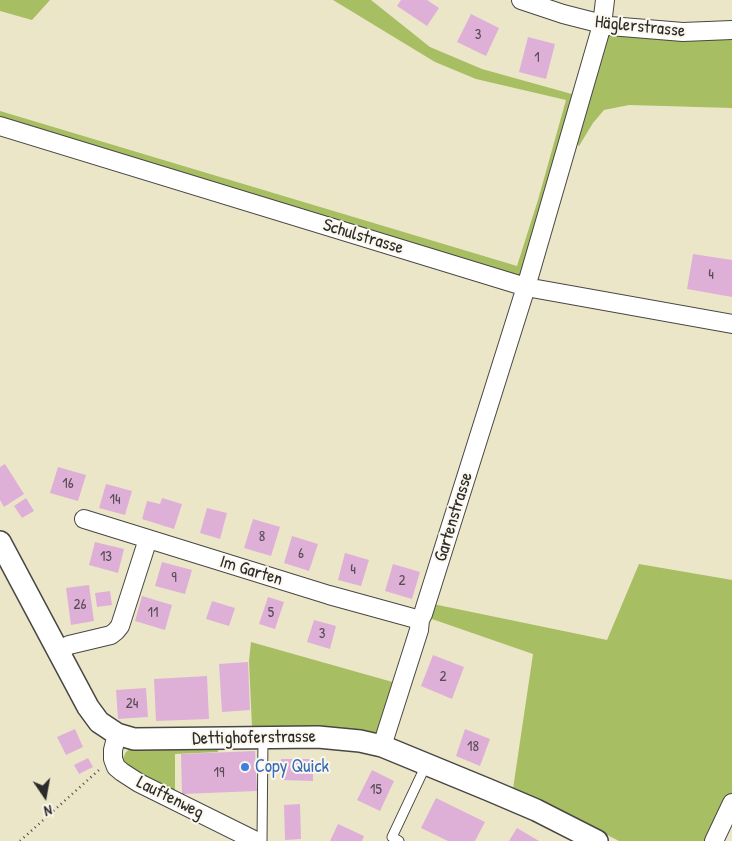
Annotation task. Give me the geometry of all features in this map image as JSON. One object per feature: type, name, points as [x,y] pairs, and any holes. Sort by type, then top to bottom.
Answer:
[{"type":"street","name":"Häglerstrasse","points":[[522,0],[602,25],[682,32],[732,30]]},
{"type":"street","name":"Gartenstrasse","points":[[382,746],[526,287],[602,25],[605,0]]},
{"type":"street","name":"Schulstrasse","points":[[0,126],[526,287],[732,324]]},
{"type":"street","name":"Im Garten","points":[[84,519],[329,595],[420,620]]},
{"type":"street","points":[[59,650],[69,645],[110,635],[116,631],[120,626],[148,539]]},
{"type":"street","name":"Dettighoferstrasse","points":[[0,542],[88,707],[99,722],[117,734],[134,739],[318,737],[345,739],[382,746],[536,810],[597,841]]},
{"type":"street","points":[[113,759],[117,734]]},
{"type":"street","name":"Lauftenweg","points":[[113,759],[116,766],[122,772],[140,783],[256,841]]},
{"type":"street","points":[[714,841],[732,803]]},
{"type":"lane","points":[[262,841],[263,738]]},
{"type":"lane","points":[[399,841],[392,837],[426,764]]},
{"type":"path","points":[[20,841],[113,759]]},
{"type":"green space","points":[[0,0],[50,0],[32,20],[0,11]]},
{"type":"green space","points":[[333,0],[371,0],[430,47],[482,69],[579,96],[522,274],[517,276],[0,122],[0,111],[517,266],[566,100],[476,79],[435,62]]},
{"type":"green space","points":[[612,33],[732,37],[732,108],[629,105],[604,110],[593,123],[579,146],[575,142],[606,37]]},
{"type":"green space","points":[[639,564],[732,580],[732,795],[710,841],[619,841],[547,804],[513,789],[533,654],[429,618],[433,604],[607,640]]},
{"type":"green space","points":[[251,642],[396,683],[378,731],[374,733],[344,728],[252,727],[249,661]]},
{"type":"green space","points":[[217,745],[218,752],[175,754],[175,797],[124,765],[122,760],[130,749]]},
{"type":"building","points":[[401,0],[427,0],[439,8],[427,26],[397,6]]},
{"type":"building","points":[[471,14],[499,28],[486,56],[457,42]]},
{"type":"building","points":[[528,37],[555,44],[546,79],[519,72]]},
{"type":"building","points":[[693,254],[732,260],[732,297],[687,289]]},
{"type":"building","points":[[5,464],[24,494],[4,507],[0,500],[0,467]]},
{"type":"building","points":[[58,467],[86,475],[78,501],[50,493]]},
{"type":"building","points":[[106,484],[132,491],[125,515],[99,508]]},
{"type":"building","points":[[26,498],[34,511],[22,518],[14,506]]},
{"type":"building","points":[[162,498],[182,504],[174,529],[142,519],[147,501],[160,504]]},
{"type":"building","points":[[207,508],[227,513],[220,539],[200,533]]},
{"type":"building","points":[[253,519],[280,527],[271,556],[244,548]]},
{"type":"building","points":[[292,536],[318,544],[309,571],[284,563]]},
{"type":"building","points":[[95,542],[124,549],[118,573],[89,565]]},
{"type":"building","points":[[345,553],[369,560],[361,586],[338,580]]},
{"type":"building","points":[[162,562],[192,570],[185,594],[155,586]]},
{"type":"building","points":[[393,564],[420,572],[412,599],[385,591]]},
{"type":"building","points":[[89,585],[94,621],[71,625],[66,588]]},
{"type":"building","points":[[110,591],[112,605],[97,607],[95,593]]},
{"type":"building","points":[[142,596],[172,605],[165,630],[135,621]]},
{"type":"building","points":[[268,597],[284,602],[275,629],[259,624]]},
{"type":"building","points":[[212,601],[235,608],[229,626],[206,619]]},
{"type":"building","points":[[314,620],[336,626],[330,649],[307,642]]},
{"type":"building","points":[[433,655],[464,667],[452,699],[421,686]]},
{"type":"building","points":[[248,662],[250,710],[222,712],[219,664]]},
{"type":"building","points":[[207,676],[209,719],[156,721],[154,679]]},
{"type":"building","points":[[146,688],[148,717],[118,719],[116,690]]},
{"type":"building","points":[[75,729],[83,747],[66,755],[57,737]]},
{"type":"building","points":[[465,729],[490,739],[480,766],[456,756]]},
{"type":"building","points":[[255,751],[257,791],[182,794],[181,754]]},
{"type":"building","points":[[88,758],[93,767],[79,774],[74,765]]},
{"type":"building","points":[[281,759],[313,759],[313,781],[281,780]]},
{"type":"building","points":[[372,770],[394,781],[380,811],[357,800]]},
{"type":"building","points":[[436,798],[485,822],[475,841],[448,841],[421,828]]},
{"type":"building","points":[[300,804],[301,839],[285,840],[284,805]]},
{"type":"building","points":[[338,824],[364,836],[362,841],[330,841]]},
{"type":"building","points":[[517,828],[539,841],[509,841]]},
{"type":"place","name":"Copy Quick","points":[[245,767]]}]
